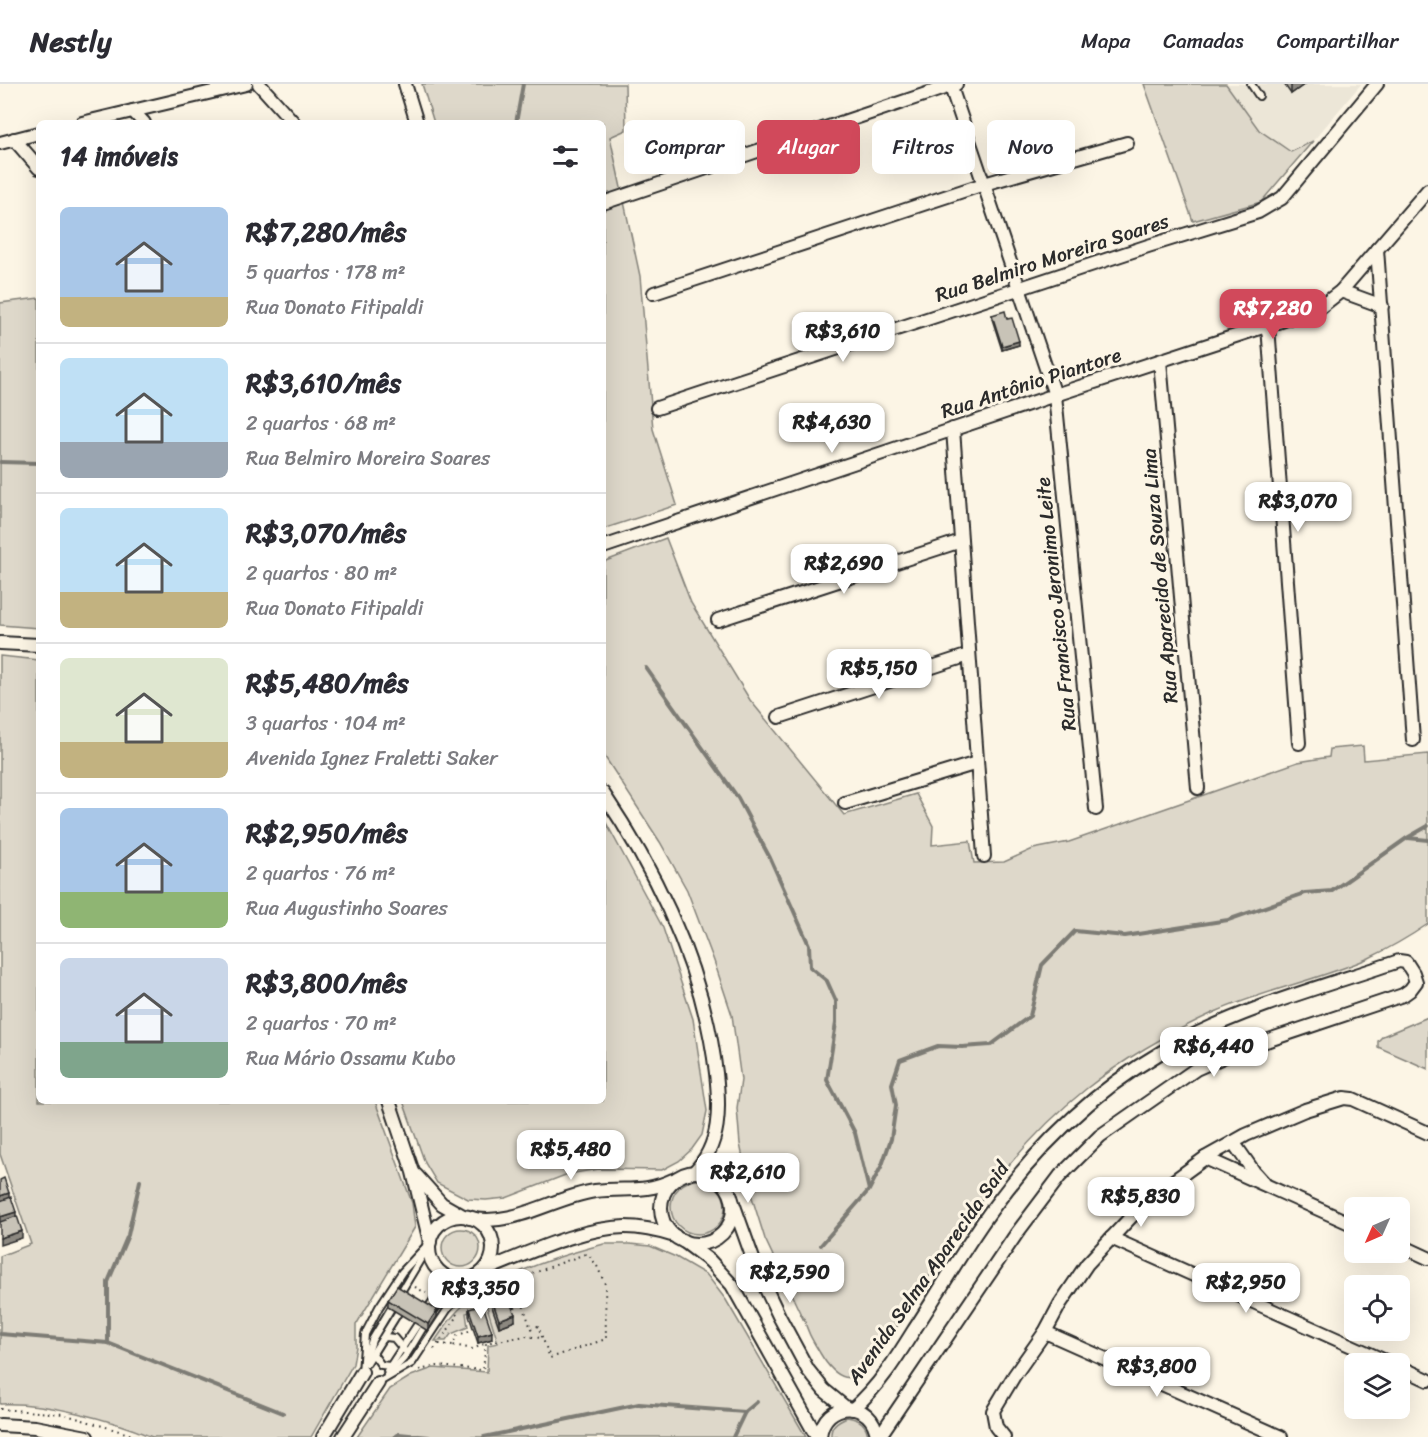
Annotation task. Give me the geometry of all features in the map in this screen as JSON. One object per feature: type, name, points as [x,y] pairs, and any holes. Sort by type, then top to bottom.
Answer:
[{"type":"street","points":[[95,120],[246,84]]},
{"type":"street","points":[[259,84],[291,120]]},
{"type":"street","points":[[405,84],[416,120]]},
{"type":"street","name":"Rua Belmiro Moreira Soares","points":[[657,408],[1258,212],[1282,198],[1377,84]]},
{"type":"street","points":[[606,202],[952,85]]},
{"type":"street","name":"Rua Francisco Jeronimo Leite","points":[[952,85],[1055,395],[1095,809]]},
{"type":"street","points":[[133,111],[141,120]]},
{"type":"street","points":[[0,143],[36,134]]},
{"type":"street","points":[[14,139],[36,165]]},
{"type":"street","points":[[654,293],[984,184],[1127,143]]},
{"type":"street","name":"Rua Antônio Piantore","points":[[606,546],[1318,309],[1341,291],[1428,190]]},
{"type":"street","points":[[1377,249],[1413,740]]},
{"type":"street","points":[[1341,291],[1382,306]]},
{"type":"street","points":[[1268,326],[1299,743]]},
{"type":"street","name":"Rua Aparecido de Souza Lima","points":[[1160,361],[1198,788]]},
{"type":"street","points":[[953,429],[984,856]]},
{"type":"street","points":[[718,621],[961,541]]},
{"type":"street","points":[[0,643],[36,645]]},
{"type":"street","points":[[779,717],[969,655]]},
{"type":"street","points":[[845,803],[977,763]]},
{"type":"street","points":[[430,1242],[435,1231],[444,1221],[466,1217],[482,1221],[500,1219],[578,1194],[597,1191],[643,1190],[660,1186],[694,1172],[703,1162],[716,1133],[718,1115],[713,1047],[704,1004],[671,912],[650,870],[606,798]]},
{"type":"street","name":"Avenida Selma Aparecida Said","points":[[849,1408],[881,1381],[995,1205],[1068,1120],[1103,1092],[1157,1054],[1187,1038],[1245,1013],[1399,961],[1409,965],[1416,982],[1403,995],[1239,1050],[1196,1069],[1100,1136],[1060,1176],[996,1261],[878,1437]]},
{"type":"street","points":[[1000,1432],[993,1411],[1045,1332],[1060,1304],[1087,1264],[1161,1188],[1233,1142],[1305,1110],[1344,1098],[1353,1099],[1428,1133]]},
{"type":"street","points":[[390,1104],[413,1172],[430,1242],[430,1254],[436,1267],[446,1276],[460,1279],[577,1236],[604,1229],[625,1227],[648,1229],[689,1242],[705,1243],[719,1236],[729,1224],[733,1203]]},
{"type":"street","points":[[1233,1142],[1254,1172],[1269,1188]]},
{"type":"street","points":[[1205,1158],[1344,1222]]},
{"type":"street","points":[[413,1172],[442,1204],[485,1227],[492,1241],[492,1256],[482,1272]]},
{"type":"street","points":[[694,1172],[707,1173],[719,1180],[728,1190],[757,1270],[808,1370],[824,1390],[849,1408],[869,1416],[874,1423],[878,1437]]},
{"type":"street","points":[[677,1179],[671,1183],[664,1196],[662,1210],[666,1224],[679,1238],[710,1260],[732,1285],[818,1437]]},
{"type":"street","points":[[1112,1238],[1368,1353]]},
{"type":"street","points":[[1410,1250],[1428,1258]]},
{"type":"street","points":[[1045,1332],[1281,1437]]},
{"type":"street","points":[[323,1437],[362,1372]]},
{"type":"street","points":[[1410,1372],[1428,1380]]},
{"type":"street","points":[[343,1437],[378,1383]]},
{"type":"street","points":[[818,1437],[825,1420],[838,1410],[849,1408]]},
{"type":"street","name":"Avenida Selma Aparecida Said","points":[[869,1416],[882,1418],[896,1411]]},
{"type":"street","points":[[0,1425],[32,1432],[87,1437]]},
{"type":"lane","points":[[1251,84],[1259,96]]},
{"type":"lane","points":[[362,1372],[365,1334],[379,1307],[402,1272],[430,1242]]},
{"type":"lane","points":[[362,1372],[372,1340],[414,1273],[430,1242]]},
{"type":"lane","points":[[378,1383],[413,1360],[448,1309],[482,1272]]},
{"type":"lane","points":[[378,1383],[402,1360],[441,1289],[460,1279]]},
{"type":"lane","points":[[378,1383],[460,1279]]},
{"type":"lane","points":[[362,1372],[402,1306]]},
{"type":"lane","points":[[382,1340],[386,1337],[393,1338],[413,1360]]},
{"type":"lane","points":[[373,1354],[381,1365],[390,1366]]},
{"type":"path","points":[[588,1254],[597,1266],[605,1284],[606,1339],[550,1358],[542,1338],[538,1326],[531,1329],[515,1280],[588,1254]]},
{"type":"path","points":[[453,1345],[456,1336],[469,1330]]},
{"type":"path","points":[[439,1344],[473,1349],[486,1343],[526,1336],[542,1338]]},
{"type":"path","points":[[414,1372],[422,1368],[438,1366],[483,1370],[486,1343]]},
{"type":"path","points":[[0,1409],[63,1414],[139,1437]]},
{"type":"shaded area","points":[[422,84],[625,84],[624,131],[610,137],[640,276],[653,429],[677,505],[606,528],[606,120],[433,120]]},
{"type":"shaded area","points":[[1144,84],[1226,84],[1259,130],[1291,152],[1313,141],[1261,202],[1193,221]]},
{"type":"shaded area","points":[[1226,84],[1361,84],[1313,141],[1292,152],[1259,130]]},
{"type":"shaded area","points":[[36,298],[36,628],[0,625],[0,303]]},
{"type":"shaded area","points":[[666,538],[691,603],[750,700],[844,815],[916,794],[933,826],[932,845],[970,841],[974,863],[1004,862],[1033,849],[1069,842],[1298,762],[1329,757],[1330,749],[1363,746],[1364,760],[1428,754],[1428,924],[1399,942],[1350,966],[1234,1004],[1198,1020],[1164,1037],[1086,1089],[1054,1117],[996,1181],[945,1251],[875,1361],[859,1375],[845,1377],[839,1375],[826,1362],[810,1336],[804,1318],[765,1239],[750,1191],[740,1144],[737,1108],[741,1080],[732,1015],[714,961],[687,890],[660,842],[606,759],[606,561]]},
{"type":"shaded area","points":[[0,656],[36,660],[36,1104],[376,1104],[412,1203],[415,1227],[356,1325],[353,1364],[311,1437],[152,1437],[77,1413],[37,1406],[0,1404],[0,1256],[31,1244],[0,1154]]},
{"type":"shaded area","points":[[606,823],[663,928],[693,1019],[707,1111],[702,1135],[679,1161],[662,1170],[599,1169],[568,1174],[506,1198],[468,1199],[437,1183],[425,1163],[404,1104],[606,1104]]},
{"type":"shaded area","points":[[1428,1017],[1428,1069],[1378,1047],[1378,1041],[1383,1036]]},
{"type":"shaded area","points":[[693,1180],[703,1180],[713,1184],[721,1192],[725,1207],[721,1222],[713,1230],[703,1234],[693,1234],[683,1230],[675,1222],[671,1212],[671,1202],[675,1192],[683,1184]]},
{"type":"shaded area","points":[[461,1229],[474,1235],[480,1248],[474,1261],[461,1267],[448,1261],[442,1248],[448,1235]]},
{"type":"shaded area","points":[[604,1244],[650,1246],[676,1257],[707,1275],[726,1300],[806,1437],[357,1437],[390,1389],[411,1376],[433,1368],[487,1372],[488,1345],[498,1343],[487,1307],[466,1313],[468,1327],[451,1334],[446,1341],[435,1341],[451,1318],[467,1302],[503,1279],[523,1270]]},
{"type":"shaded area","points":[[847,1417],[862,1423],[868,1437],[831,1437],[835,1424]]},
{"type":"building","points":[[1005,311],[1007,319],[1012,318],[1019,341],[1002,346],[992,315]]},
{"type":"building","points":[[4,1178],[9,1193],[0,1196],[0,1180]]},
{"type":"building","points":[[11,1197],[16,1212],[0,1217],[0,1201]]},
{"type":"building","points":[[17,1216],[22,1231],[0,1238],[0,1222]]},
{"type":"building","points":[[397,1286],[437,1310],[428,1324],[388,1300]]},
{"type":"building","points":[[510,1287],[515,1301],[510,1303],[515,1314],[499,1320],[490,1294]]},
{"type":"building","points":[[483,1305],[492,1332],[478,1336],[469,1309]]},
{"type":"waterway","points":[[517,120],[523,84]]},
{"type":"waterway","points":[[0,462],[36,463]]},
{"type":"waterway","points":[[646,668],[738,798],[770,858],[809,945],[810,967],[827,981],[836,1001],[836,1023],[827,1080],[855,1133],[869,1190]]},
{"type":"waterway","points":[[821,1245],[869,1190],[882,1165],[891,1139],[896,1105],[892,1084],[900,1060],[938,1046],[991,1045],[1030,1016],[1042,965],[1075,931],[1125,936],[1228,920],[1305,893],[1332,891],[1407,838],[1428,826]]},
{"type":"waterway","points":[[1408,838],[1428,840]]},
{"type":"waterway","points":[[108,1343],[108,1282],[128,1235],[140,1181]]},
{"type":"waterway","points":[[0,1334],[108,1343],[283,1413]]},
{"type":"waterway","points":[[733,1437],[745,1412],[757,1402]]},
{"type":"waterway","points":[[484,1437],[639,1404],[745,1412]]},
{"type":"waterway","points":[[395,1437],[399,1434],[429,1437]]}]
